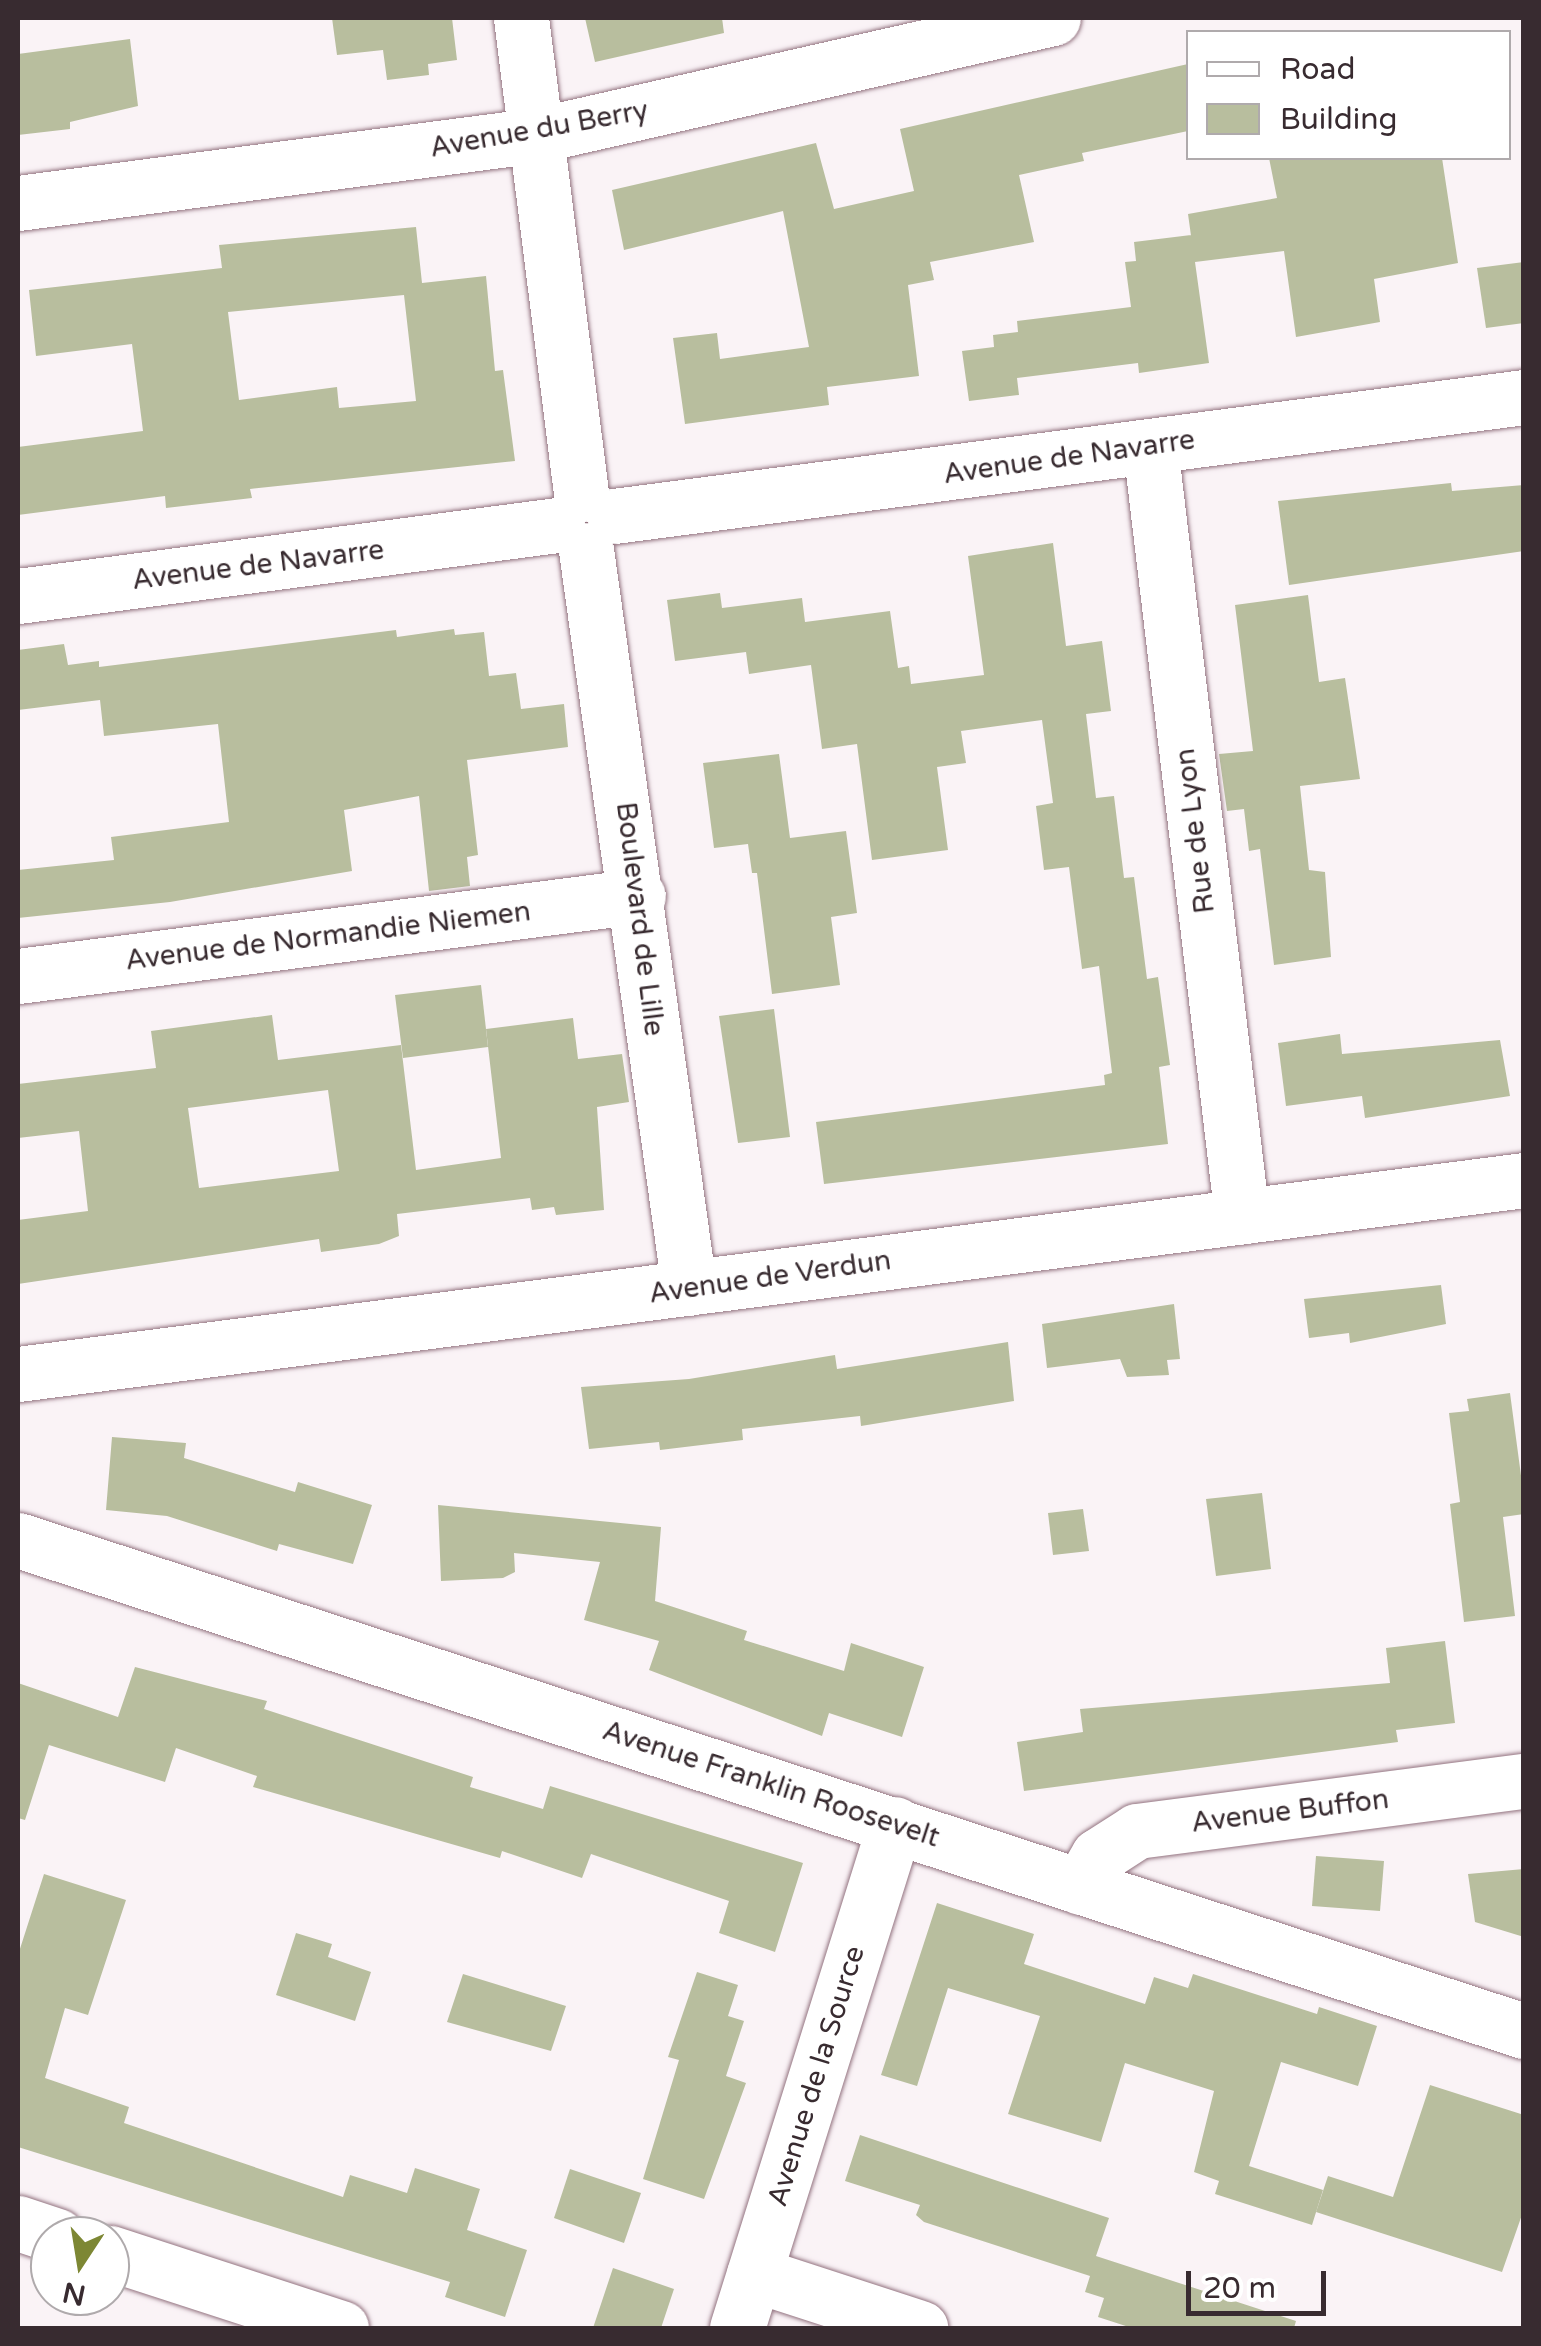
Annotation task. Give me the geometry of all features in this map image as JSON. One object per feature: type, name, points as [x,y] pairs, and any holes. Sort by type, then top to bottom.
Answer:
[{"type":"street","name":"Boulevard de Lille","points":[[521,18],[584,521],[689,1288]]},
{"type":"street","name":"Avenue du Berry","points":[[18,203],[538,136],[1053,18]]},
{"type":"street","name":"Avenue de Navarre","points":[[18,596],[1524,397]]},
{"type":"street","name":"Rue de Lyon","points":[[1150,446],[1242,1216]]},
{"type":"street","name":"Avenue de Normandie Niemen","points":[[18,976],[638,896]]},
{"type":"street","name":"Avenue de Verdun","points":[[18,1374],[1524,1180]]},
{"type":"street","name":"Avenue Franklin Roosevelt","points":[[18,1540],[1524,2031]]},
{"type":"street","name":"Avenue Buffon","points":[[1080,1887],[1098,1856],[1137,1831],[1524,1781]]},
{"type":"street","name":"Avenue de la Source","points":[[737,2328],[895,1824]]},
{"type":"street","points":[[130,2260],[341,2328]]},
{"type":"street","points":[[754,2274],[920,2328]]},
{"type":"building","points":[[332,18],[452,18],[457,60],[428,64],[429,75],[387,80],[383,50],[337,55]]},
{"type":"building","points":[[585,18],[722,18],[724,33],[595,62]]},
{"type":"building","points":[[130,39],[138,106],[70,122],[70,129],[18,135],[18,54]]},
{"type":"building","points":[[1186,64],[1186,131],[1082,153],[1084,161],[1019,175],[1034,242],[930,262],[934,280],[908,285],[919,376],[827,387],[829,405],[685,424],[673,338],[717,333],[720,359],[809,347],[783,211],[624,250],[612,190],[816,143],[834,209],[914,191],[900,129]]},
{"type":"building","points":[[1269,160],[1442,160],[1458,263],[1374,279],[1380,322],[1296,337],[1284,251],[1195,262],[1209,363],[1139,373],[1138,363],[1017,378],[1019,395],[969,401],[962,351],[994,347],[993,335],[1018,332],[1017,321],[1131,307],[1125,262],[1136,261],[1134,242],[1191,235],[1188,214],[1277,198]]},
{"type":"building","points":[[416,227],[422,283],[486,276],[495,371],[503,370],[515,461],[250,489],[252,498],[166,508],[165,496],[18,515],[18,447],[143,431],[132,344],[36,356],[29,290],[222,268],[219,245]],"holes":[[[404,295],[416,401],[339,408],[337,387],[239,400],[228,312]]]},
{"type":"building","points":[[1524,262],[1524,323],[1486,328],[1477,268]]},
{"type":"building","points":[[1451,483],[1452,491],[1524,485],[1524,551],[1289,585],[1278,501]]},
{"type":"building","points":[[1053,543],[1066,646],[1102,641],[1111,711],[1086,714],[1096,798],[1114,796],[1124,878],[1134,877],[1147,979],[1158,977],[1170,1065],[1159,1067],[1168,1144],[824,1184],[816,1122],[1105,1085],[1104,1075],[1112,1073],[1099,966],[1082,969],[1069,867],[1044,870],[1036,806],[1053,803],[1042,720],[961,731],[966,763],[937,767],[948,850],[872,860],[857,744],[822,749],[811,665],[749,674],[746,652],[675,661],[667,600],[720,593],[722,608],[802,598],[805,622],[890,611],[898,668],[909,666],[911,684],[984,675],[968,556]]},
{"type":"building","points":[[1308,595],[1319,682],[1345,678],[1360,779],[1300,786],[1309,870],[1325,872],[1331,957],[1274,965],[1260,849],[1249,851],[1244,809],[1227,811],[1219,754],[1253,751],[1235,605]]},
{"type":"building","points":[[454,629],[455,635],[484,632],[489,676],[516,673],[521,709],[564,704],[568,747],[467,760],[478,855],[467,857],[470,886],[429,891],[419,796],[344,810],[352,871],[170,902],[18,918],[18,870],[114,860],[111,837],[229,822],[218,724],[104,736],[100,700],[18,710],[18,650],[64,644],[68,665],[99,661],[99,667],[396,630],[397,637]]},
{"type":"building","points":[[779,754],[790,838],[846,831],[857,913],[831,917],[840,985],[772,994],[757,873],[752,873],[748,844],[714,848],[703,763]]},
{"type":"building","points":[[481,985],[488,1047],[403,1058],[395,995]]},
{"type":"building","points":[[774,1009],[790,1137],[738,1143],[719,1016]]},
{"type":"building","points":[[272,1015],[278,1060],[401,1045],[416,1170],[501,1158],[486,1029],[573,1018],[578,1059],[622,1054],[629,1102],[597,1107],[604,1210],[556,1215],[554,1207],[532,1210],[530,1198],[397,1214],[399,1236],[379,1244],[321,1252],[319,1239],[18,1284],[18,1220],[88,1211],[79,1131],[18,1138],[18,1084],[156,1068],[151,1031]],"holes":[[[328,1090],[339,1171],[199,1188],[188,1108]]]},
{"type":"building","points":[[1340,1034],[1342,1054],[1500,1040],[1510,1096],[1365,1118],[1362,1096],[1286,1106],[1278,1043]]},
{"type":"building","points":[[1441,1285],[1446,1324],[1350,1343],[1349,1333],[1309,1338],[1304,1299]]},
{"type":"building","points":[[1174,1304],[1180,1359],[1167,1360],[1169,1375],[1127,1377],[1120,1359],[1047,1368],[1042,1324]]},
{"type":"building","points":[[1008,1342],[1014,1401],[861,1426],[860,1416],[742,1429],[743,1440],[660,1450],[659,1442],[589,1449],[581,1387],[689,1379],[835,1355],[837,1369]]},
{"type":"building","points":[[1510,1393],[1524,1498],[1524,1514],[1503,1517],[1515,1616],[1464,1622],[1450,1504],[1460,1502],[1449,1413],[1469,1411],[1467,1399]]},
{"type":"building","points":[[112,1437],[186,1443],[184,1458],[295,1492],[298,1482],[372,1505],[353,1564],[279,1544],[277,1551],[167,1516],[106,1510]]},
{"type":"building","points":[[1262,1493],[1271,1569],[1216,1576],[1206,1499]]},
{"type":"building","points":[[438,1505],[661,1527],[655,1601],[747,1631],[744,1640],[844,1671],[851,1643],[924,1667],[902,1737],[829,1713],[822,1736],[649,1670],[659,1641],[584,1620],[600,1562],[514,1553],[515,1572],[503,1578],[441,1581]]},
{"type":"building","points":[[1083,1509],[1089,1551],[1053,1555],[1048,1513]]},
{"type":"building","points":[[1445,1641],[1455,1723],[1396,1730],[1398,1742],[1024,1791],[1017,1742],[1083,1732],[1080,1709],[1390,1683],[1386,1648]]},
{"type":"building","points":[[135,1667],[267,1701],[264,1709],[473,1777],[470,1787],[543,1809],[550,1786],[803,1863],[775,1952],[719,1933],[729,1901],[591,1854],[582,1878],[502,1851],[500,1858],[253,1787],[257,1776],[176,1748],[165,1782],[49,1745],[25,1820],[18,1818],[18,1683],[118,1717]]},
{"type":"building","points":[[1316,1856],[1384,1861],[1380,1911],[1312,1906]]},
{"type":"building","points":[[1524,1869],[1524,1937],[1475,1922],[1468,1874]]},
{"type":"building","points":[[44,1874],[126,1900],[88,2015],[65,2008],[45,2078],[129,2107],[124,2123],[343,2197],[350,2175],[407,2193],[415,2168],[480,2189],[467,2230],[527,2250],[505,2317],[445,2297],[450,2282],[18,2147],[18,1955]]},
{"type":"building","points":[[937,1903],[1034,1934],[1024,1964],[1145,2004],[1154,1977],[1188,1988],[1193,1974],[1317,2014],[1319,2007],[1377,2026],[1358,2086],[1281,2062],[1249,2166],[1323,2190],[1312,2225],[1215,2194],[1219,2181],[1194,2172],[1214,2091],[1125,2063],[1101,2142],[1008,2114],[1040,2016],[948,1988],[917,2086],[881,2075]]},
{"type":"building","points":[[296,1933],[332,1944],[328,1957],[371,1972],[355,2021],[276,1995]]},
{"type":"building","points":[[697,1972],[738,1985],[728,2016],[744,2021],[726,2076],[746,2083],[704,2199],[643,2179],[679,2060],[668,2057]]},
{"type":"building","points":[[463,1974],[566,2006],[551,2051],[447,2022]]},
{"type":"building","points":[[1430,2085],[1524,2115],[1524,2209],[1502,2272],[1316,2212],[1328,2176],[1393,2197]]},
{"type":"building","points":[[860,2135],[1109,2218],[1096,2256],[1296,2321],[1294,2328],[1132,2328],[1098,2317],[1104,2298],[1085,2292],[1090,2276],[924,2222],[916,2215],[920,2205],[845,2181]]},
{"type":"building","points":[[570,2169],[641,2193],[624,2243],[554,2218]]},
{"type":"building","points":[[613,2268],[674,2289],[661,2328],[593,2328]]}]
